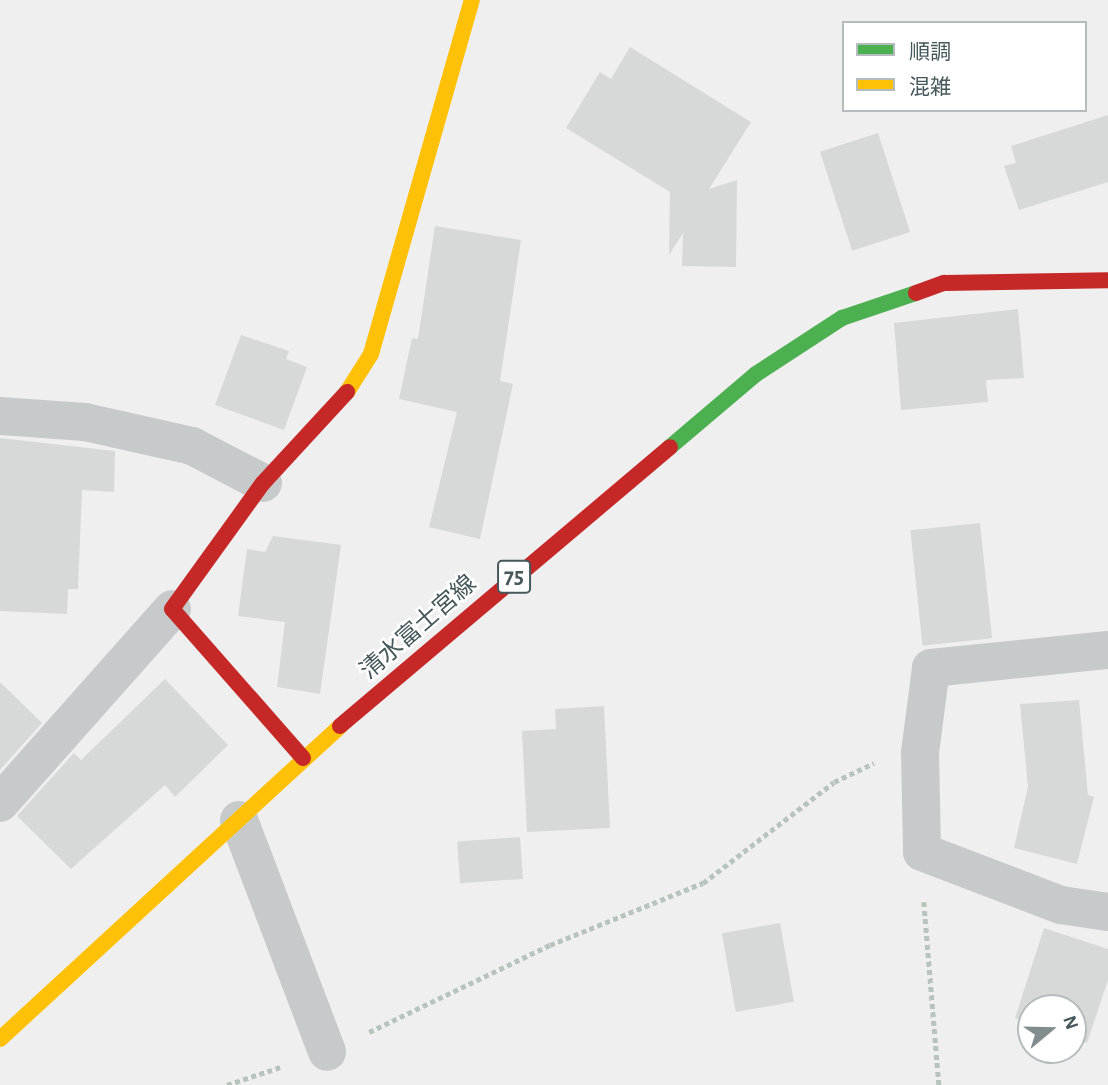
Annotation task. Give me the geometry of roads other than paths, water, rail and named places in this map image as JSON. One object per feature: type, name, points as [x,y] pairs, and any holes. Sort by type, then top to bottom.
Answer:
[{"type":"main road","points":[[303,758],[172,609],[263,483],[337,409],[371,354],[472,0]]},
{"type":"main road","name":"清水富士宮線","points":[[0,1039],[303,758],[755,374],[842,318],[944,283],[1108,280]]},
{"type":"street","points":[[0,416],[85,422],[192,446],[263,483]]},
{"type":"street","points":[[0,803],[172,609]]},
{"type":"street","points":[[1108,650],[931,668],[920,752],[922,852],[1060,905],[1108,912]]},
{"type":"street","points":[[239,820],[327,1052]]}]
